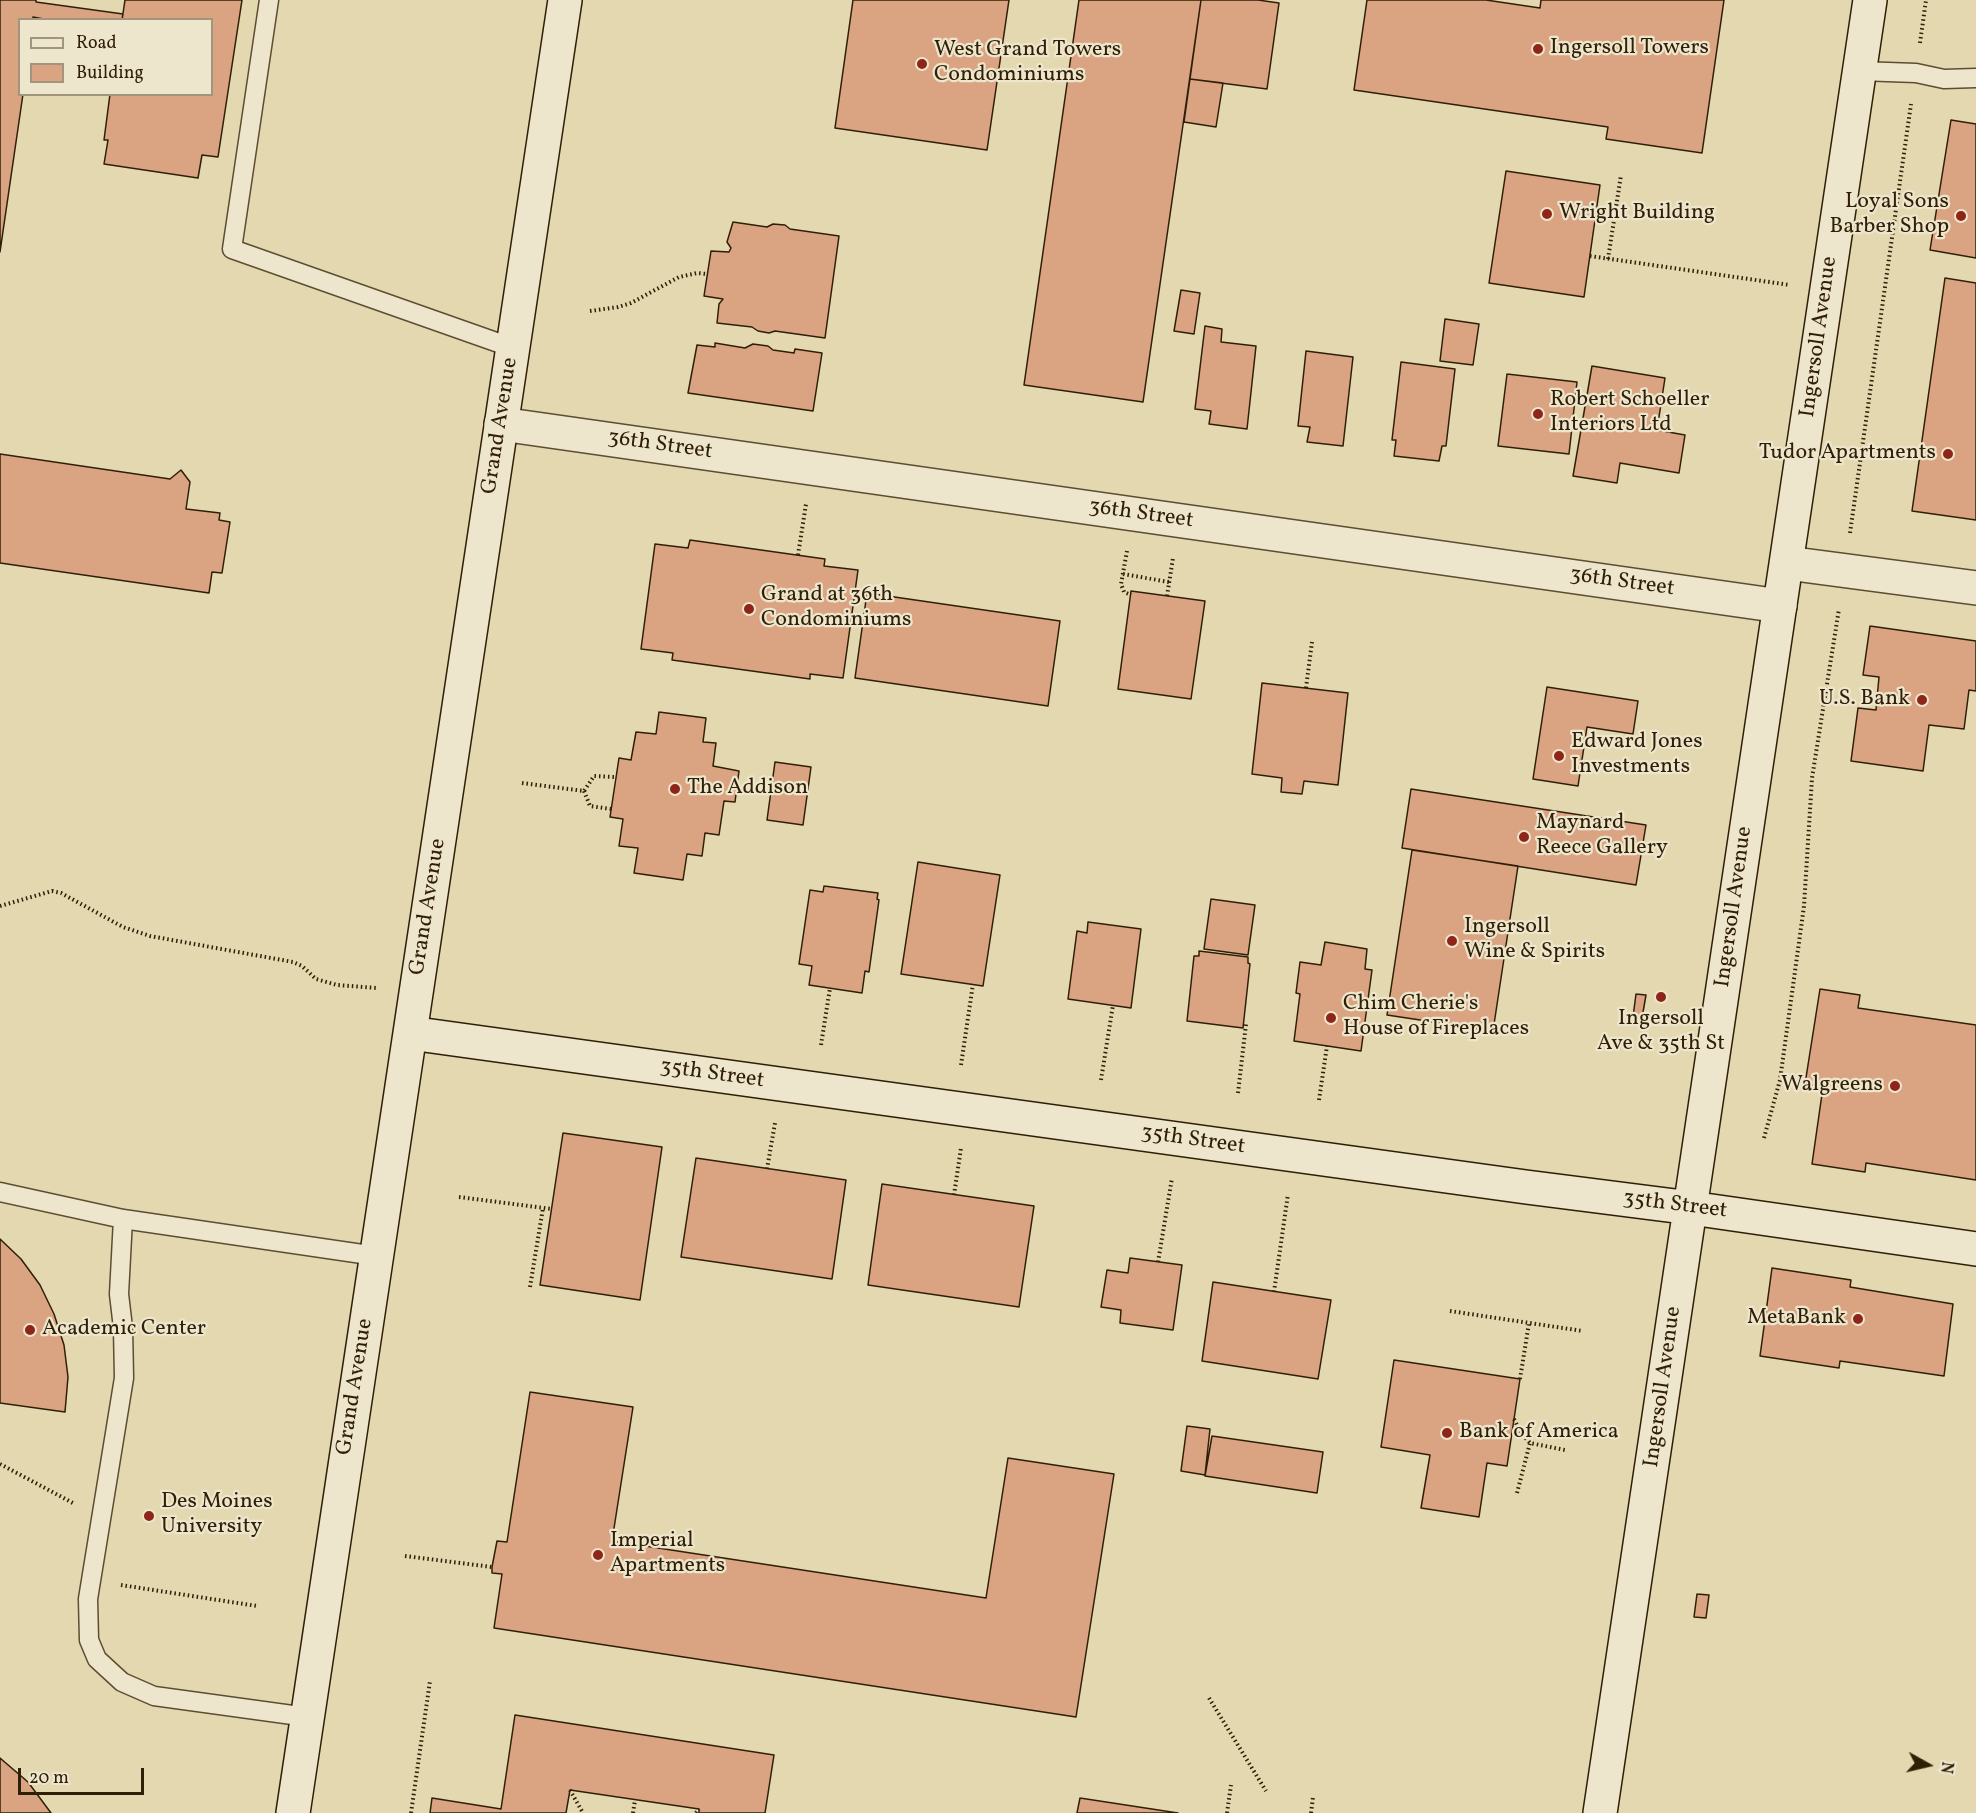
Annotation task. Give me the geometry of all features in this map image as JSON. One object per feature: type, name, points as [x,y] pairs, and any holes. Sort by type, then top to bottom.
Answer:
[{"type":"main road","name":"Grand Avenue","points":[[293,1813],[565,0]]},
{"type":"main road","name":"Ingersoll Avenue","points":[[1600,1813],[1870,0]]},
{"type":"main road","name":"36th Street","points":[[501,424],[1780,606]]},
{"type":"main road","points":[[1787,563],[1976,588]]},
{"type":"main road","name":"35th Street","points":[[410,1033],[1976,1249]]},
{"type":"lane","points":[[269,0],[232,249],[513,348]]},
{"type":"lane","points":[[1859,71],[1916,73],[1944,79],[1976,78]]},
{"type":"lane","points":[[0,1192],[123,1219],[376,1256]]},
{"type":"lane","points":[[123,1219],[119,1294],[123,1328],[124,1378],[88,1599],[89,1640],[97,1659],[122,1682],[154,1695],[307,1717]]},
{"type":"path","points":[[1849,534],[1926,0]]},
{"type":"path","points":[[1608,259],[1621,175]]},
{"type":"path","points":[[1590,256],[1827,290]]},
{"type":"path","points":[[590,311],[630,303],[679,277],[697,273],[707,274]]},
{"type":"path","points":[[798,555],[807,495]]},
{"type":"path","points":[[1129,542],[1122,588],[1131,595]]},
{"type":"path","points":[[1167,596],[1174,548]]},
{"type":"path","points":[[1123,574],[1169,582]]},
{"type":"path","points":[[1764,1138],[1780,1080],[1804,906],[1812,778],[1841,598]]},
{"type":"path","points":[[1306,688],[1312,642]]},
{"type":"path","points":[[584,790],[594,776],[615,777]]},
{"type":"path","points":[[522,783],[584,790]]},
{"type":"path","points":[[584,790],[590,806],[611,809]]},
{"type":"path","points":[[0,906],[52,891],[61,893],[123,927],[150,936],[293,962],[302,966],[316,980],[337,985],[417,994]]},
{"type":"path","points":[[961,1065],[973,984]]},
{"type":"path","points":[[821,1045],[830,988]]},
{"type":"path","points":[[1101,1080],[1113,1005]]},
{"type":"path","points":[[1238,1093],[1246,1024],[1243,1024]]},
{"type":"path","points":[[1319,1100],[1327,1046]]},
{"type":"path","points":[[767,1169],[775,1122]]},
{"type":"path","points":[[954,1195],[962,1148]]},
{"type":"path","points":[[1158,1262],[1172,1178]]},
{"type":"path","points":[[1274,1292],[1288,1194]]},
{"type":"path","points":[[459,1197],[552,1209]]},
{"type":"path","points":[[530,1287],[543,1208]]},
{"type":"path","points":[[1450,1311],[1583,1331]]},
{"type":"path","points":[[1520,1379],[1529,1323]]},
{"type":"path","points":[[1514,1419],[1521,1433],[1530,1443],[1565,1450]]},
{"type":"path","points":[[1517,1493],[1530,1443]]},
{"type":"path","points":[[0,1464],[76,1505]]},
{"type":"path","points":[[405,1556],[492,1567]]},
{"type":"path","points":[[92,1580],[257,1606]]},
{"type":"path","points":[[411,1813],[430,1681]]},
{"type":"path","points":[[1209,1698],[1266,1791]]},
{"type":"path","points":[[1227,1813],[1231,1785]]},
{"type":"path","points":[[570,1790],[583,1813]]},
{"type":"path","points":[[1311,1813],[1313,1797]]},
{"type":"path","points":[[633,1813],[635,1800]]},
{"type":"building","points":[[0,0],[36,0],[36,2],[123,14],[122,18],[18,18],[18,96],[23,96],[0,252]]},
{"type":"building","points":[[125,0],[242,0],[218,157],[202,155],[198,178],[104,164],[108,140],[104,140],[110,96],[213,96],[213,18],[122,18]]},
{"type":"building","name":"West Grand Towers Condominiums","points":[[853,0],[1009,0],[987,150],[835,128]]},
{"type":"building","points":[[1079,0],[1201,0],[1143,402],[1024,385]]},
{"type":"building","points":[[1201,0],[1258,0],[1279,3],[1267,89],[1190,79]]},
{"type":"building","name":"Ingersoll Towers","points":[[1367,0],[1486,0],[1540,8],[1541,0],[1724,0],[1702,153],[1606,139],[1608,127],[1354,90]]},
{"type":"building","points":[[1190,79],[1223,83],[1216,127],[1184,122]]},
{"type":"building","points":[[1951,120],[1976,124],[1976,258],[1930,250]]},
{"type":"building","name":"Wright Building","points":[[1506,171],[1600,185],[1584,297],[1489,283]]},
{"type":"building","points":[[733,222],[767,227],[773,224],[785,225],[790,229],[839,236],[825,338],[775,331],[769,333],[752,327],[717,323],[719,304],[723,299],[704,296],[711,251],[729,252],[731,248],[727,242]]},
{"type":"building","name":"Tudor Apartments","points":[[1945,278],[1976,283],[1976,520],[1912,511]]},
{"type":"building","points":[[1181,290],[1200,293],[1194,334],[1174,331]]},
{"type":"building","points":[[1445,319],[1479,324],[1473,365],[1440,361]]},
{"type":"building","points":[[1205,326],[1222,329],[1221,342],[1256,346],[1247,429],[1209,424],[1211,411],[1195,409]]},
{"type":"building","points":[[715,343],[745,348],[753,344],[794,353],[795,349],[822,353],[813,411],[688,393],[697,345],[715,347]]},
{"type":"building","points":[[1306,351],[1353,357],[1343,446],[1307,442],[1310,427],[1298,426]]},
{"type":"building","points":[[1401,362],[1455,369],[1446,446],[1442,446],[1439,461],[1394,456],[1396,440],[1392,440]]},
{"type":"building","points":[[1592,366],[1665,378],[1657,430],[1685,435],[1679,473],[1620,463],[1617,483],[1573,476]]},
{"type":"building","name":"Robert Schoeller Interiors Ltd","points":[[1507,374],[1577,382],[1569,454],[1498,446]]},
{"type":"building","points":[[0,454],[170,479],[181,470],[190,482],[186,509],[220,513],[219,520],[230,522],[222,573],[212,572],[209,593],[0,563]]},
{"type":"building","name":"Grand at 36th Condominiums","points":[[690,540],[825,559],[824,566],[858,570],[843,678],[810,674],[810,679],[672,660],[673,653],[641,649],[655,544],[688,548]]},
{"type":"building","points":[[1131,591],[1205,601],[1191,699],[1118,689]]},
{"type":"building","points":[[867,593],[1060,621],[1048,706],[855,678]]},
{"type":"building","name":"U.S. Bank","points":[[1870,626],[1976,641],[1976,691],[1969,690],[1964,729],[1929,725],[1923,771],[1851,761],[1858,708],[1876,710],[1879,677],[1863,675]]},
{"type":"building","points":[[1262,683],[1348,693],[1338,785],[1304,781],[1302,794],[1281,792],[1282,778],[1252,774]]},
{"type":"building","name":"Edward Jones Investments","points":[[1547,687],[1638,701],[1633,734],[1587,727],[1578,786],[1533,779]]},
{"type":"building","name":"The Addison","points":[[659,712],[706,718],[703,742],[716,743],[713,766],[739,771],[735,802],[724,801],[719,835],[705,833],[702,856],[687,854],[683,880],[634,873],[638,848],[619,846],[623,819],[610,817],[619,758],[631,760],[636,732],[656,734]]},
{"type":"building","points":[[775,762],[811,767],[803,825],[767,820]]},
{"type":"building","name":"Maynard Reece Gallery","points":[[1411,789],[1646,825],[1636,885],[1402,848]]},
{"type":"building","name":"Ingersoll Wine & Spirits","points":[[1412,850],[1518,866],[1493,1031],[1387,1015]]},
{"type":"building","points":[[918,862],[1000,875],[983,986],[901,974]]},
{"type":"building","points":[[824,886],[878,893],[869,972],[865,971],[862,993],[809,985],[812,966],[799,964],[810,890],[823,892]]},
{"type":"building","points":[[1211,899],[1255,905],[1248,955],[1204,949]]},
{"type":"building","points":[[1088,922],[1141,929],[1131,1008],[1068,999],[1077,931],[1087,933]]},
{"type":"building","name":"Chim Cherie's House of Fireplaces","points":[[1325,942],[1367,949],[1365,969],[1372,970],[1361,1051],[1294,1041],[1300,994],[1296,993],[1300,962],[1321,965]]},
{"type":"building","points":[[1199,951],[1248,957],[1250,964],[1243,1028],[1187,1021],[1194,956],[1199,956]]},
{"type":"building","name":"Walgreens","points":[[1820,989],[1860,995],[1858,1008],[1976,1025],[1976,1180],[1866,1163],[1865,1172],[1812,1164],[1823,1087],[1805,1084]]},
{"type":"building","points":[[1636,994],[1646,995],[1642,1018],[1633,1017]]},
{"type":"building","points":[[563,1133],[662,1147],[640,1300],[540,1285]]},
{"type":"building","points":[[696,1158],[846,1180],[832,1279],[681,1257]]},
{"type":"building","points":[[882,1184],[1034,1206],[1019,1307],[868,1285]]},
{"type":"building","name":"Academic Center","points":[[0,1239],[21,1259],[40,1285],[54,1314],[64,1345],[68,1377],[65,1412],[0,1403]]},
{"type":"building","points":[[1130,1258],[1182,1265],[1173,1330],[1120,1323],[1121,1310],[1101,1307],[1107,1270],[1128,1273]]},
{"type":"building","name":"MetaBank","points":[[1772,1268],[1851,1280],[1850,1287],[1953,1304],[1944,1376],[1840,1361],[1839,1368],[1760,1356]]},
{"type":"building","points":[[1213,1282],[1331,1300],[1318,1379],[1202,1361]]},
{"type":"building","name":"Bank of America","points":[[1394,1360],[1520,1379],[1507,1466],[1487,1463],[1479,1517],[1421,1508],[1430,1455],[1381,1447]]},
{"type":"building","name":"Imperial Apartments","points":[[530,1392],[633,1407],[612,1541],[986,1598],[1008,1458],[1114,1474],[1076,1717],[494,1628],[502,1574],[492,1573],[492,1567],[497,1541],[507,1542]]},
{"type":"building","points":[[1187,1426],[1210,1429],[1205,1475],[1181,1471]]},
{"type":"building","points":[[1212,1436],[1323,1452],[1317,1493],[1205,1476]]},
{"type":"building","points":[[1697,1594],[1709,1595],[1706,1618],[1694,1617]]},
{"type":"building","points":[[515,1715],[774,1755],[765,1813],[699,1813],[699,1809],[570,1790],[566,1813],[430,1813],[432,1798],[501,1809]]},
{"type":"building","points":[[0,1758],[28,1782],[51,1813],[0,1813]]},
{"type":"building","points":[[1080,1798],[1178,1813],[1077,1813]]},
{"type":"place","name":"Ingersoll Towers","points":[[1538,49]]},
{"type":"place","name":"West Grand Towers Condominiums","points":[[922,64]]},
{"type":"place","name":"Wright Building","points":[[1547,214]]},
{"type":"place","name":"Loyal Sons Barber Shop","points":[[1961,216]]},
{"type":"place","name":"Robert Schoeller Interiors Ltd","points":[[1538,414]]},
{"type":"place","name":"Tudor Apartments","points":[[1948,454]]},
{"type":"place","name":"Grand at 36th Condominiums","points":[[749,609]]},
{"type":"place","name":"U.S. Bank","points":[[1922,700]]},
{"type":"place","name":"Edward Jones Investments","points":[[1559,756]]},
{"type":"place","name":"The Addison","points":[[675,789]]},
{"type":"place","name":"Maynard Reece Gallery","points":[[1524,837]]},
{"type":"place","name":"Ingersoll Wine & Spirits","points":[[1452,941]]},
{"type":"place","name":"Ingersoll Ave & 35th St","points":[[1661,997]]},
{"type":"place","name":"Chim Cherie's House of Fireplaces","points":[[1331,1018]]},
{"type":"place","name":"Walgreens","points":[[1895,1086]]},
{"type":"place","name":"MetaBank","points":[[1858,1319]]},
{"type":"place","name":"Academic Center","points":[[30,1330]]},
{"type":"place","name":"Bank of America","points":[[1447,1433]]},
{"type":"place","name":"Des Moines University","points":[[149,1516]]},
{"type":"place","name":"Imperial Apartments","points":[[598,1555]]}]
